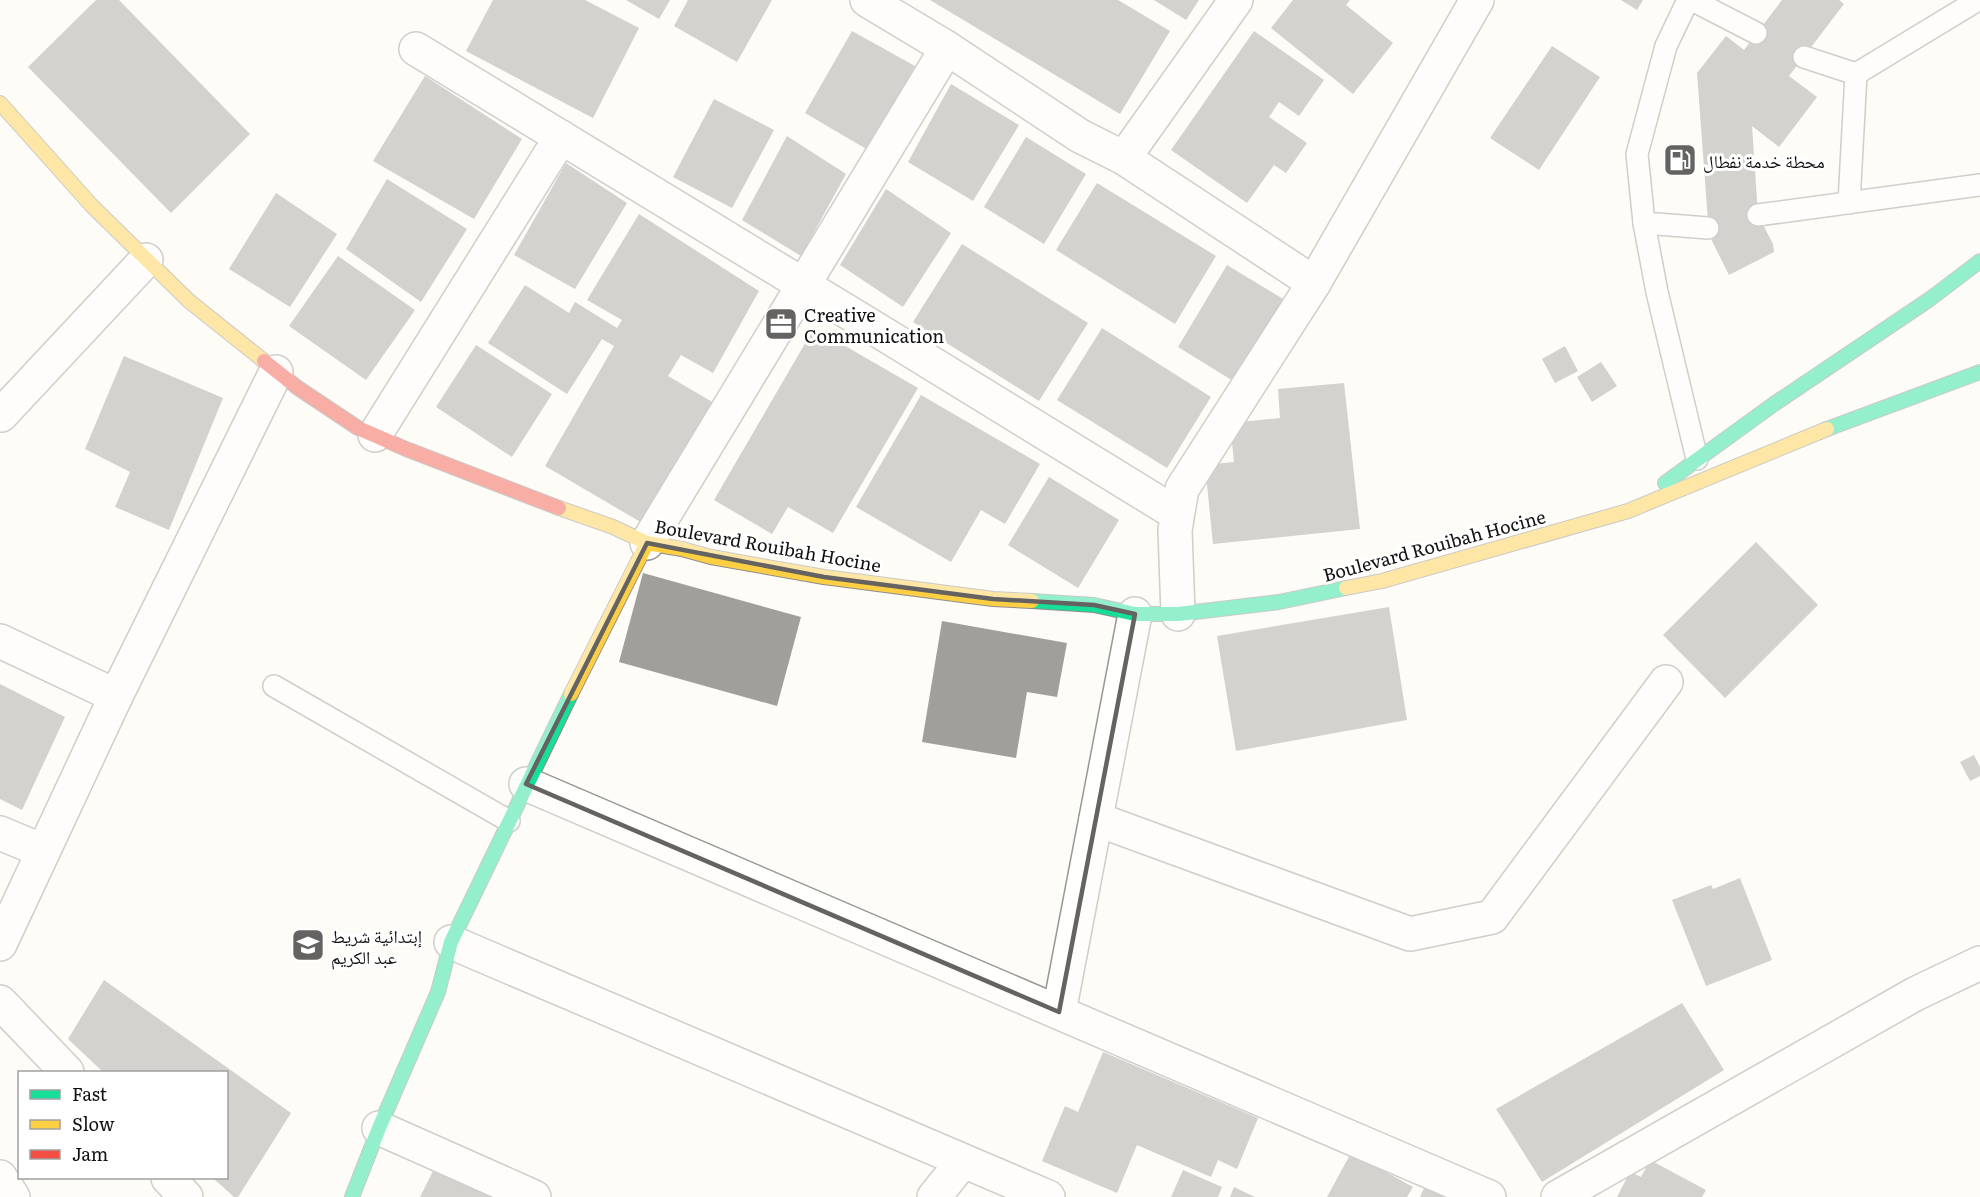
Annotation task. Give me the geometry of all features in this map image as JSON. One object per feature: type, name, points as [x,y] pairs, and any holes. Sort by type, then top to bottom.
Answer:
[{"type":"main road","name":"Boulevard Rouibah Hocine","points":[[0,103],[73,186],[189,301],[297,388],[358,428],[527,497],[613,527],[647,543],[824,577],[993,599],[1094,605],[1135,614],[1178,614],[1279,602],[1382,581],[1628,511]]},
{"type":"main road","points":[[1628,511],[1696,459],[1900,320],[1980,261]]},
{"type":"main road","points":[[1628,511],[1770,451],[1980,372]]},
{"type":"main road","points":[[352,1197],[438,992],[451,942],[526,784],[647,543]]},
{"type":"street","points":[[867,0],[947,48],[1080,136],[1124,158],[1314,282]]},
{"type":"street","points":[[1124,158],[1236,0]]},
{"type":"street","points":[[1178,614],[1175,530],[1182,489],[1314,282],[1477,0]]},
{"type":"street","points":[[647,543],[947,48]]},
{"type":"street","points":[[416,49],[1178,514]]},
{"type":"street","points":[[375,435],[561,137]]},
{"type":"street","points":[[0,414],[2,416],[147,260]]},
{"type":"street","points":[[0,944],[116,696],[276,372]]},
{"type":"street","points":[[1059,1012],[1135,614]]},
{"type":"street","points":[[0,641],[116,696]]},
{"type":"street","points":[[1096,819],[1410,934],[1492,917],[1666,682]]},
{"type":"street","points":[[526,784],[1489,1197]]},
{"type":"street","points":[[0,833],[43,851]]},
{"type":"street","points":[[451,942],[1048,1197]]},
{"type":"street","points":[[1558,1197],[1915,994],[1980,963]]},
{"type":"street","points":[[0,1002],[66,1071]]},
{"type":"street","points":[[379,1128],[534,1197]]},
{"type":"street","points":[[934,1197],[963,1161]]},
{"type":"street","points":[[0,1177],[13,1197]]},
{"type":"street","points":[[169,1179],[186,1197]]},
{"type":"lane","points":[[1696,459],[1644,223],[1637,154],[1666,46],[1690,0],[1756,33]]},
{"type":"lane","points":[[1804,57],[1856,74],[1978,0]]},
{"type":"lane","points":[[1849,203],[1856,74]]},
{"type":"lane","points":[[1758,214],[1980,185]]},
{"type":"lane","points":[[1644,223],[1708,228]]},
{"type":"lane","points":[[274,686],[509,821]]},
{"type":"highlighted area","points":[[647,543],[824,577],[993,599],[1094,605],[1135,614],[1059,1012],[526,784]]},
{"type":"building","points":[[96,0],[119,0],[250,134],[171,213],[28,67]]},
{"type":"building","points":[[493,0],[585,0],[639,28],[593,118],[466,51]]},
{"type":"building","points":[[626,0],[670,0],[659,19]]},
{"type":"building","points":[[688,0],[772,0],[737,62],[674,26]]},
{"type":"building","points":[[930,0],[1118,0],[1170,31],[1120,114]]},
{"type":"building","points":[[1154,0],[1199,0],[1186,20]]},
{"type":"building","points":[[1293,0],[1350,0],[1346,5],[1393,43],[1353,94],[1271,28]]},
{"type":"building","points":[[1621,0],[1643,0],[1637,10]]},
{"type":"building","points":[[1782,0],[1839,0],[1844,4],[1789,76],[1817,97],[1779,147],[1752,126],[1758,215],[1773,244],[1774,252],[1729,275],[1709,235],[1697,73],[1726,36],[1744,50]]},
{"type":"building","points":[[852,31],[915,66],[868,150],[805,113]]},
{"type":"building","points":[[1254,31],[1324,80],[1299,116],[1279,102],[1269,117],[1307,143],[1286,173],[1274,165],[1247,203],[1171,150]]},
{"type":"building","points":[[1552,46],[1600,77],[1539,170],[1490,138]]},
{"type":"building","points":[[425,76],[522,139],[474,219],[373,161]]},
{"type":"building","points":[[951,84],[1019,125],[973,201],[908,162]]},
{"type":"building","points":[[714,99],[774,130],[732,208],[673,177]]},
{"type":"building","points":[[787,136],[846,174],[801,256],[742,220]]},
{"type":"building","points":[[1026,137],[1086,174],[1044,244],[984,207]]},
{"type":"building","points":[[566,163],[627,203],[575,289],[514,255]]},
{"type":"building","points":[[387,179],[467,229],[421,302],[346,249]]},
{"type":"building","points":[[1097,183],[1216,256],[1175,324],[1056,250]]},
{"type":"building","points":[[886,189],[951,233],[903,307],[840,265]]},
{"type":"building","points":[[276,193],[337,234],[290,307],[229,269]]},
{"type":"building","points":[[639,214],[759,291],[713,373],[681,355],[668,376],[714,403],[644,524],[545,466],[614,346],[602,339],[567,394],[488,343],[525,285],[569,313],[575,302],[617,328],[622,320],[587,300]]},
{"type":"building","points":[[962,244],[1088,323],[1039,401],[913,322]]},
{"type":"building","points":[[338,256],[415,310],[366,380],[289,326]]},
{"type":"building","points":[[1227,265],[1293,305],[1243,387],[1178,347]]},
{"type":"building","points":[[814,328],[918,388],[833,533],[788,507],[772,534],[714,500]]},
{"type":"building","points":[[1102,328],[1211,397],[1167,468],[1057,400]]},
{"type":"building","points":[[476,345],[552,394],[512,457],[436,407]]},
{"type":"building","points":[[1565,346],[1578,371],[1555,383],[1542,359]]},
{"type":"building","points":[[124,356],[223,398],[169,530],[115,507],[130,472],[85,449]]},
{"type":"building","points":[[1601,362],[1617,386],[1592,402],[1577,377]]},
{"type":"building","points":[[1344,383],[1360,529],[1213,544],[1205,465],[1234,462],[1230,423],[1280,418],[1278,389]]},
{"type":"building","points":[[921,395],[1040,464],[1005,524],[981,510],[951,562],[856,507]]},
{"type":"building","points":[[1049,477],[1119,520],[1078,588],[1008,545]]},
{"type":"building","points":[[1756,542],[1818,605],[1725,698],[1663,635]]},
{"type":"building","points":[[643,573],[801,617],[777,706],[619,662]]},
{"type":"building","points":[[1389,607],[1407,720],[1236,751],[1217,636]]},
{"type":"building","points":[[942,621],[1067,643],[1057,697],[1027,692],[1016,758],[922,742]]},
{"type":"building","points":[[0,684],[65,717],[22,810],[0,799]]},
{"type":"building","points":[[1974,755],[1980,767],[1980,776],[1970,781],[1960,762]]},
{"type":"building","points":[[1740,878],[1772,960],[1706,986],[1672,900],[1711,885],[1713,889]]},
{"type":"building","points":[[104,980],[291,1113],[238,1197],[234,1197],[214,1179],[228,1179],[228,1071],[102,1071],[68,1039]]},
{"type":"building","points":[[1682,1003],[1724,1070],[1542,1182],[1496,1109]]},
{"type":"building","points":[[1103,1052],[1258,1118],[1237,1169],[1218,1160],[1211,1177],[1137,1145],[1117,1193],[1042,1161],[1065,1106],[1078,1112]]},
{"type":"building","points":[[1351,1153],[1413,1187],[1407,1197],[1327,1197]]},
{"type":"building","points":[[1650,1160],[1706,1190],[1702,1197],[1617,1197],[1630,1172],[1641,1177]]},
{"type":"building","points":[[435,1167],[502,1197],[420,1197]]},
{"type":"building","points":[[1183,1170],[1222,1187],[1218,1197],[1171,1197]]},
{"type":"building","points":[[1427,1182],[1459,1197],[1420,1197]]},
{"type":"building","points":[[1234,1187],[1255,1197],[1230,1197]]},
{"type":"traffic: fast","points":[[1665,483],[1774,404],[1930,299],[1980,261]]},
{"type":"traffic: fast","points":[[1827,429],[1980,372]]},
{"type":"traffic: fast","points":[[1032,601],[1094,605],[1135,614],[1178,614],[1279,602],[1346,588]]},
{"type":"traffic: fast","points":[[352,1197],[438,992],[451,942],[571,694]]},
{"type":"traffic: slow","points":[[0,103],[92,206],[189,301],[264,361]]},
{"type":"traffic: slow","points":[[1346,588],[1382,581],[1628,511],[1827,429]]},
{"type":"traffic: slow","points":[[559,508],[613,527],[647,543],[711,557],[824,577],[993,599],[1032,601]]},
{"type":"traffic: slow","points":[[571,694],[647,543]]},
{"type":"traffic: jam","points":[[264,361],[298,388],[358,428],[559,508]]},
{"type":"place","name":"محطة خدمة نفطال","points":[[1680,160]]},
{"type":"place","name":"Creative Communication","points":[[781,324]]},
{"type":"place","name":"إبتدائية شريط عبد الكريم","points":[[308,945]]}]
